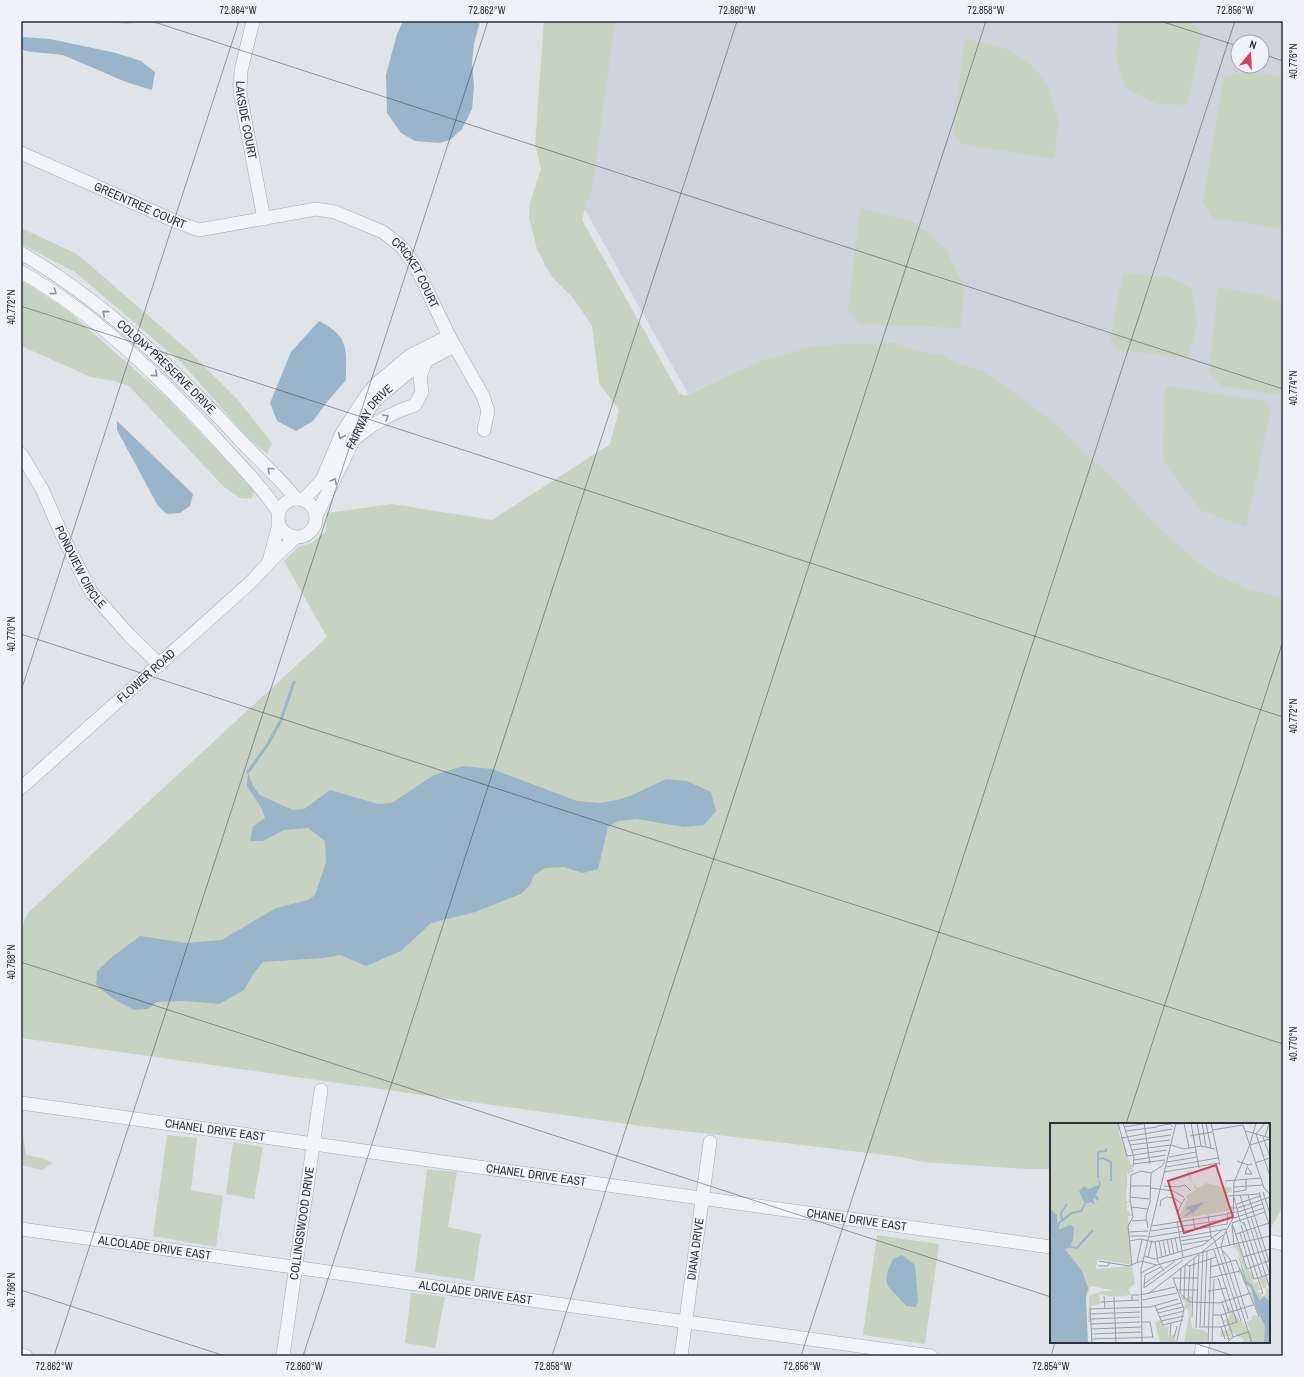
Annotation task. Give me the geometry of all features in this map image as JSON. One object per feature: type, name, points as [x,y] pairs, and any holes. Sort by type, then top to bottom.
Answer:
[{"type":"street","name":"LAKSIDE COURT","points":[[253,21],[241,71],[240,93],[264,219]]},
{"type":"street","name":"GREENTREE COURT","points":[[21,153],[177,222],[199,230],[264,219]]},
{"type":"street","name":"CRICKET COURT","points":[[264,219],[316,209],[335,212],[383,232],[402,247],[416,267],[452,341],[484,396],[488,411],[484,430]]},
{"type":"street","name":"COLONY PRESERVE DRIVE","points":[[21,253],[52,271],[89,299],[174,370],[256,457],[300,500]]},
{"type":"street","name":"COLONY PRESERVE DRIVE","points":[[21,272],[44,285],[81,312],[164,382],[262,489],[279,518]]},
{"type":"street","name":"FAIRWAY DRIVE","points":[[316,516],[370,407],[380,396],[410,371],[452,341]]},
{"type":"street","name":"FAIRWAY DRIVE","points":[[410,371],[411,355],[452,341]]},
{"type":"street","name":"FAIRWAY DRIVE","points":[[300,500],[322,480],[342,433],[358,406],[375,385],[410,371]]},
{"type":"street","points":[[354,439],[371,425],[389,415],[415,405],[422,392],[410,371]]},
{"type":"street","name":"PONDVIEW CIRCLE","points":[[21,454],[42,489],[62,535],[92,592],[129,635],[160,665]]},
{"type":"street","points":[[300,500],[313,507],[316,516],[315,526],[310,532],[304,536],[296,537],[286,534],[279,518],[285,503],[300,500]]},
{"type":"street","name":"FLOWER ROAD","points":[[269,561],[279,518]]},
{"type":"street","name":"FLOWER ROAD","points":[[21,788],[160,665],[252,581],[269,561],[279,555],[296,537]]},
{"type":"street","name":"COLLINGSWOOD DRIVE","points":[[283,1356],[321,1090]]},
{"type":"street","name":"CHANEL DRIVE EAST","points":[[21,1103],[1050,1247]]},
{"type":"street","name":"DIANA DRIVE","points":[[680,1356],[710,1142]]},
{"type":"street","name":"ALCOLADE DRIVE EAST","points":[[21,1228],[931,1356]]},
{"type":"street","points":[[1270,1241],[1283,1244]]},
{"type":"street","points":[[1201,1356],[1203,1343]]},
{"type":"street","points":[[21,1355],[26,1356]]},
{"type":"shaded area","points":[[608,21],[1283,21],[1283,608],[1219,581],[1125,498],[759,361],[688,394],[579,199]]},
{"type":"green space","points":[[100,21],[153,21],[127,24]]},
{"type":"green space","points":[[544,21],[615,21],[592,190],[586,204],[582,220],[679,393],[685,396],[759,361],[779,357],[807,347],[845,344],[894,343],[924,352],[942,354],[956,363],[984,371],[1050,419],[1116,481],[1155,524],[1207,570],[1246,588],[1283,598],[1283,1207],[1270,1229],[1270,1123],[1050,1123],[1050,1169],[1027,1169],[923,1162],[902,1157],[641,1126],[21,1038],[21,928],[28,913],[327,637],[284,561],[298,547],[312,543],[326,531],[327,513],[392,504],[492,520],[610,444],[619,410],[599,383],[592,326],[573,298],[551,276],[537,249],[529,218],[530,203],[541,169],[535,144]]},
{"type":"green space","points":[[1118,21],[1191,21],[1202,35],[1187,105],[1157,104],[1125,88],[1116,57]]},
{"type":"green space","points":[[965,39],[1002,47],[1030,63],[1048,85],[1059,121],[1054,159],[961,144],[953,134]]},
{"type":"green space","points":[[1238,74],[1265,74],[1283,77],[1283,229],[1212,218],[1203,202],[1224,76]]},
{"type":"green space","points":[[860,208],[914,222],[946,249],[964,288],[961,328],[859,324],[848,309]]},
{"type":"green space","points":[[21,228],[77,254],[188,350],[237,399],[272,443],[267,454],[247,437],[183,364],[75,272],[21,244]]},
{"type":"green space","points":[[1123,273],[1169,277],[1192,288],[1197,326],[1187,358],[1118,350],[1110,340]]},
{"type":"green space","points":[[21,280],[68,311],[168,399],[255,491],[251,499],[240,498],[224,487],[130,387],[115,381],[91,377],[21,346]]},
{"type":"green space","points":[[1218,287],[1265,296],[1283,302],[1283,395],[1221,386],[1209,371]]},
{"type":"green space","points":[[1166,386],[1265,401],[1271,409],[1246,527],[1200,510],[1163,461],[1164,395]]},
{"type":"green space","points":[[21,1134],[23,1134],[26,1155],[42,1158],[53,1163],[42,1170],[21,1165]]},
{"type":"green space","points":[[167,1135],[197,1138],[191,1190],[223,1196],[216,1247],[153,1236]]},
{"type":"green space","points":[[233,1142],[263,1147],[254,1199],[226,1194]]},
{"type":"green space","points":[[427,1169],[457,1172],[448,1227],[481,1234],[474,1281],[415,1272]]},
{"type":"green space","points":[[877,1235],[939,1244],[925,1344],[863,1335]]},
{"type":"green space","points":[[411,1293],[445,1297],[435,1348],[405,1343]]},
{"type":"water","points":[[403,21],[480,21],[474,44],[472,62],[474,86],[472,109],[462,129],[450,140],[439,143],[415,141],[401,133],[387,113],[386,75],[397,34]]},
{"type":"water","points":[[21,38],[50,39],[116,53],[141,61],[155,72],[152,90],[126,82],[63,55],[25,51],[21,48]]},
{"type":"water","points":[[319,321],[336,333],[344,345],[346,352],[346,380],[313,421],[296,431],[277,421],[270,403],[291,352]]},
{"type":"water","points":[[117,421],[193,494],[190,506],[180,513],[167,514],[158,506],[117,430]]},
{"type":"water","points":[[463,766],[492,769],[577,801],[599,803],[630,796],[666,779],[687,781],[711,792],[716,811],[704,825],[684,827],[637,819],[618,821],[608,827],[598,869],[583,873],[564,867],[545,868],[534,875],[530,885],[521,894],[475,912],[431,923],[401,951],[366,966],[340,955],[323,958],[263,962],[254,973],[244,990],[219,1004],[184,1001],[157,1002],[148,1009],[134,1010],[112,998],[96,985],[97,971],[112,957],[140,936],[186,943],[222,940],[276,908],[308,900],[315,895],[326,862],[325,841],[308,828],[284,830],[263,841],[250,841],[253,826],[265,818],[261,807],[247,786],[248,772],[253,786],[260,795],[293,810],[304,809],[330,790],[378,804],[392,803],[434,775]]},
{"type":"water","points":[[902,1255],[915,1265],[918,1301],[916,1307],[906,1306],[891,1290],[886,1281],[893,1259]]},
{"type":"waterway","points":[[248,772],[268,744],[281,720],[294,682]]}]
